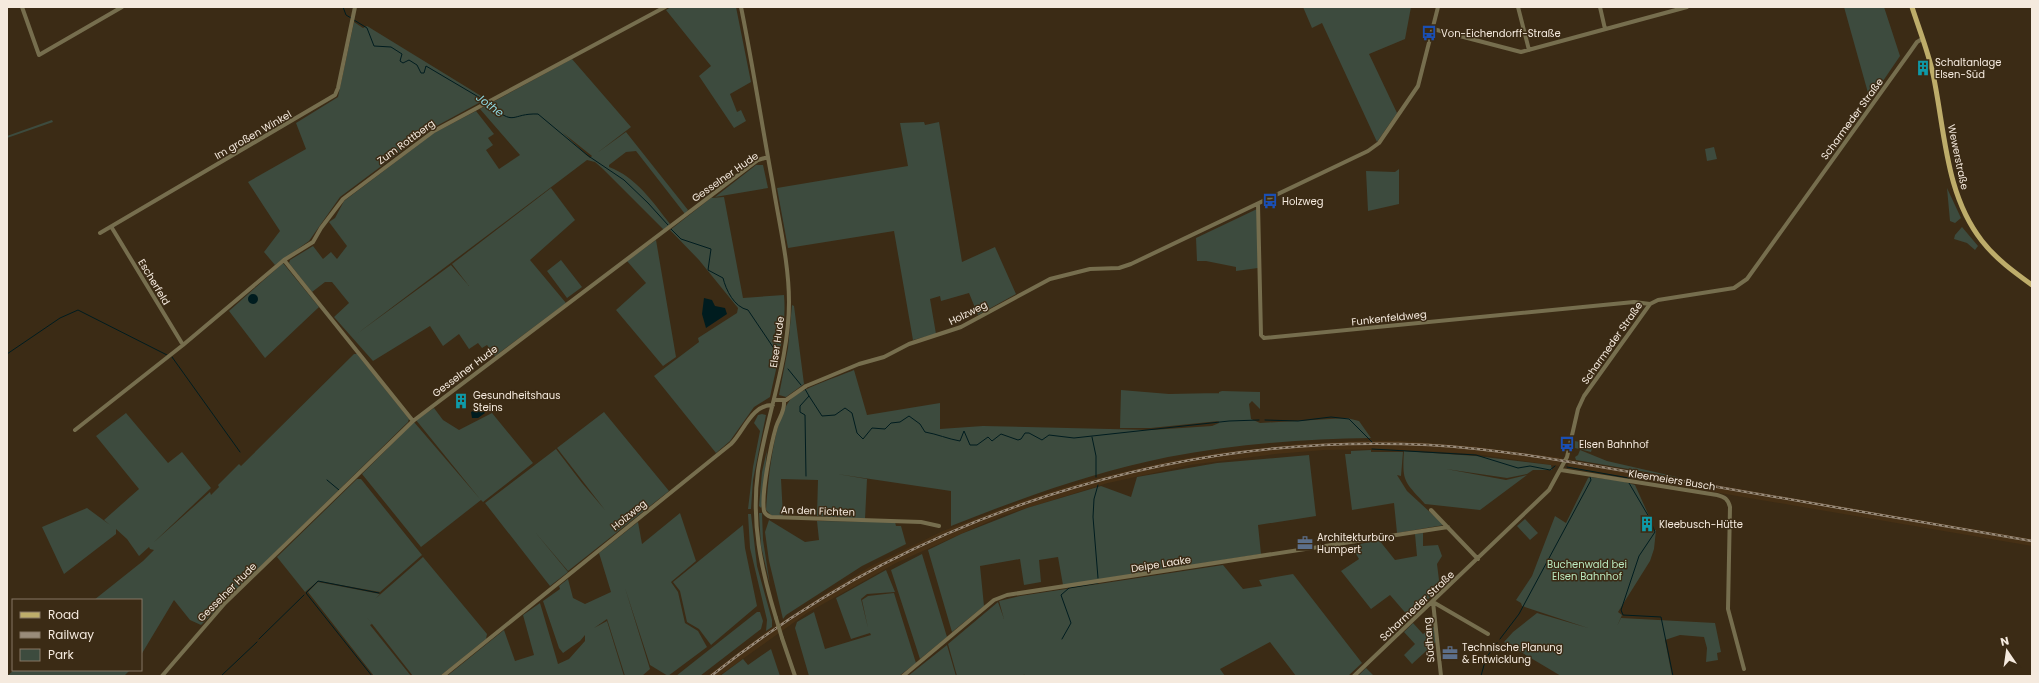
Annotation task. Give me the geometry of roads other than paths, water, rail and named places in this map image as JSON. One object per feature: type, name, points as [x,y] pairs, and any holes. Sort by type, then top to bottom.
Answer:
[{"type":"main road","name":"Wewerstraße","points":[[1912,7],[1932,72],[1950,170],[1960,204],[1986,246],[2002,262],[2032,285]]},
{"type":"street","points":[[22,7],[38,55],[122,7]]},
{"type":"street","name":"Im großen Winkel","points":[[100,233],[112,228],[335,95],[338,88],[355,7]]},
{"type":"street","name":"Zum Rottberg","points":[[75,430],[182,345],[284,260],[313,242],[342,199],[434,131],[665,7]]},
{"type":"street","name":"Elser Hude","points":[[741,7],[784,254],[789,301],[786,347],[758,471],[756,520],[761,565],[782,638],[795,676]]},
{"type":"street","name":"Holzweg","points":[[443,676],[731,444],[741,433],[756,410],[764,406],[784,401],[808,385],[859,364],[884,358],[909,344],[961,327],[1050,279],[1090,270],[1119,268],[1131,264],[1362,155],[1378,145],[1418,86],[1438,7]]},
{"type":"street","points":[[1518,7],[1529,50]]},
{"type":"street","points":[[1600,7],[1605,29]]},
{"type":"street","points":[[1433,29],[1521,52],[1686,7]]},
{"type":"street","name":"Scharmeder Straße","points":[[1354,676],[1549,490],[1561,470],[1569,452],[1578,409],[1582,400],[1650,304],[1658,300],[1734,288],[1747,279],[1917,42],[1922,39]]},
{"type":"street","name":"Gesselner Hude","points":[[162,676],[225,603],[413,421],[758,160],[768,157]]},
{"type":"street","name":"Funkenfeldweg","points":[[1258,204],[1261,335],[1264,338],[1634,302],[1650,304]]},
{"type":"street","name":"Escherfeld","points":[[112,228],[182,345]]},
{"type":"street","points":[[284,260],[413,421]]},
{"type":"street","name":"An den Fichten","points":[[784,401],[785,409],[776,427],[769,456],[765,504],[766,515],[771,517],[921,522],[940,526]]},
{"type":"street","name":"Kleemeiers Busch","points":[[1561,470],[1723,496],[1728,501],[1730,507],[1728,609],[1744,669]]},
{"type":"street","points":[[1431,510],[1478,559]]},
{"type":"street","name":"Deipe Laake","points":[[903,676],[994,600],[1007,595],[1448,526]]},
{"type":"street","points":[[1433,602],[1488,634]]},
{"type":"street","name":"Südhang","points":[[1433,602],[1441,676]]},
{"type":"water","points":[[251,294],[255,294],[257,295],[257,303],[251,304],[248,301],[248,297]]},
{"type":"water","points":[[704,298],[712,300],[715,306],[725,308],[727,314],[706,328],[702,314]]},
{"type":"water","points":[[481,407],[485,410],[485,413],[478,418],[472,418],[471,412]]},
{"type":"waterway","name":"Jothe","points":[[343,7],[346,15],[351,18]]},
{"type":"waterway","name":"Jothe","points":[[354,20],[367,28],[374,46],[391,47],[402,54],[400,61],[403,63],[409,60],[417,65],[421,73],[424,73],[426,66],[487,102]]},
{"type":"waterway","name":"Jothe","points":[[489,104],[504,116],[513,118],[529,114],[538,114],[587,155],[624,180],[668,225]]},
{"type":"waterway","points":[[671,229],[681,239],[711,249],[708,270],[723,278],[731,297],[735,302],[748,310],[777,353]]},
{"type":"waterway","points":[[7,354],[60,318],[78,310],[167,355]]},
{"type":"waterway","points":[[172,357],[240,452]]},
{"type":"waterway","points":[[788,369],[801,385]]},
{"type":"waterway","points":[[805,389],[809,396],[800,406],[800,412],[805,415],[806,476]]},
{"type":"waterway","points":[[809,396],[822,416],[835,415],[845,408],[852,413],[857,433],[863,439],[872,428],[885,429],[891,423],[900,422],[909,416],[920,424],[925,432],[960,441],[964,431],[970,445],[977,445],[988,437],[992,441],[1001,434],[1018,440],[1021,439],[1025,433],[1029,433],[1042,440],[1049,435],[1074,438],[1229,421],[1259,420]]},
{"type":"waterway","points":[[1265,420],[1298,421],[1331,417],[1349,419],[1372,442]]},
{"type":"waterway","points":[[1092,437],[1096,456],[1096,477]]},
{"type":"waterway","points":[[1372,449],[1476,455],[1518,468],[1530,466],[1550,470],[1555,466]]},
{"type":"waterway","points":[[1567,467],[1629,478]]},
{"type":"waterway","points":[[1500,639],[1519,614],[1591,480],[1590,477]]},
{"type":"waterway","points":[[327,480],[339,490]]},
{"type":"waterway","points":[[1629,483],[1649,517],[1655,532],[1639,556],[1621,610],[1623,615],[1661,617],[1673,676]]},
{"type":"waterway","points":[[1098,485],[1094,499],[1093,517],[1098,578]]},
{"type":"waterway","points":[[372,676],[306,593],[318,581],[379,593]]},
{"type":"waterway","points":[[1062,639],[1071,623],[1061,595],[1069,588],[1098,583]]},
{"type":"waterway","points":[[259,639],[304,595]]},
{"type":"waterway","points":[[221,676],[257,642]]},
{"type":"waterway","points":[[1481,676],[1486,658],[1497,643]]},
{"type":"railway","points":[[711,676],[789,619],[872,570],[959,529],[1049,495],[1142,470],[1236,453],[1332,445],[1429,445],[1461,447],[1588,465],[2032,541]]},
{"type":"place","name":"Von-Eichendorff-Straße","points":[[1429,33]]},
{"type":"place","name":"Schaltanlage Elsen-Süd","points":[[1923,68]]},
{"type":"place","name":"Holzweg","points":[[1270,201]]},
{"type":"place","name":"Gesundheitshaus Steins","points":[[461,401]]},
{"type":"place","name":"Elsen Bahnhof","points":[[1567,444]]},
{"type":"place","name":"Kleebusch-Hütte","points":[[1647,524]]},
{"type":"place","name":"Architekturbüro Humpert","points":[[1305,543]]},
{"type":"place","name":"Technische Planung & Entwicklung","points":[[1450,653]]},
{"type":"park label","name":"Buchenwald bei Elsen Bahnhof","points":[[1587,570]]}]
